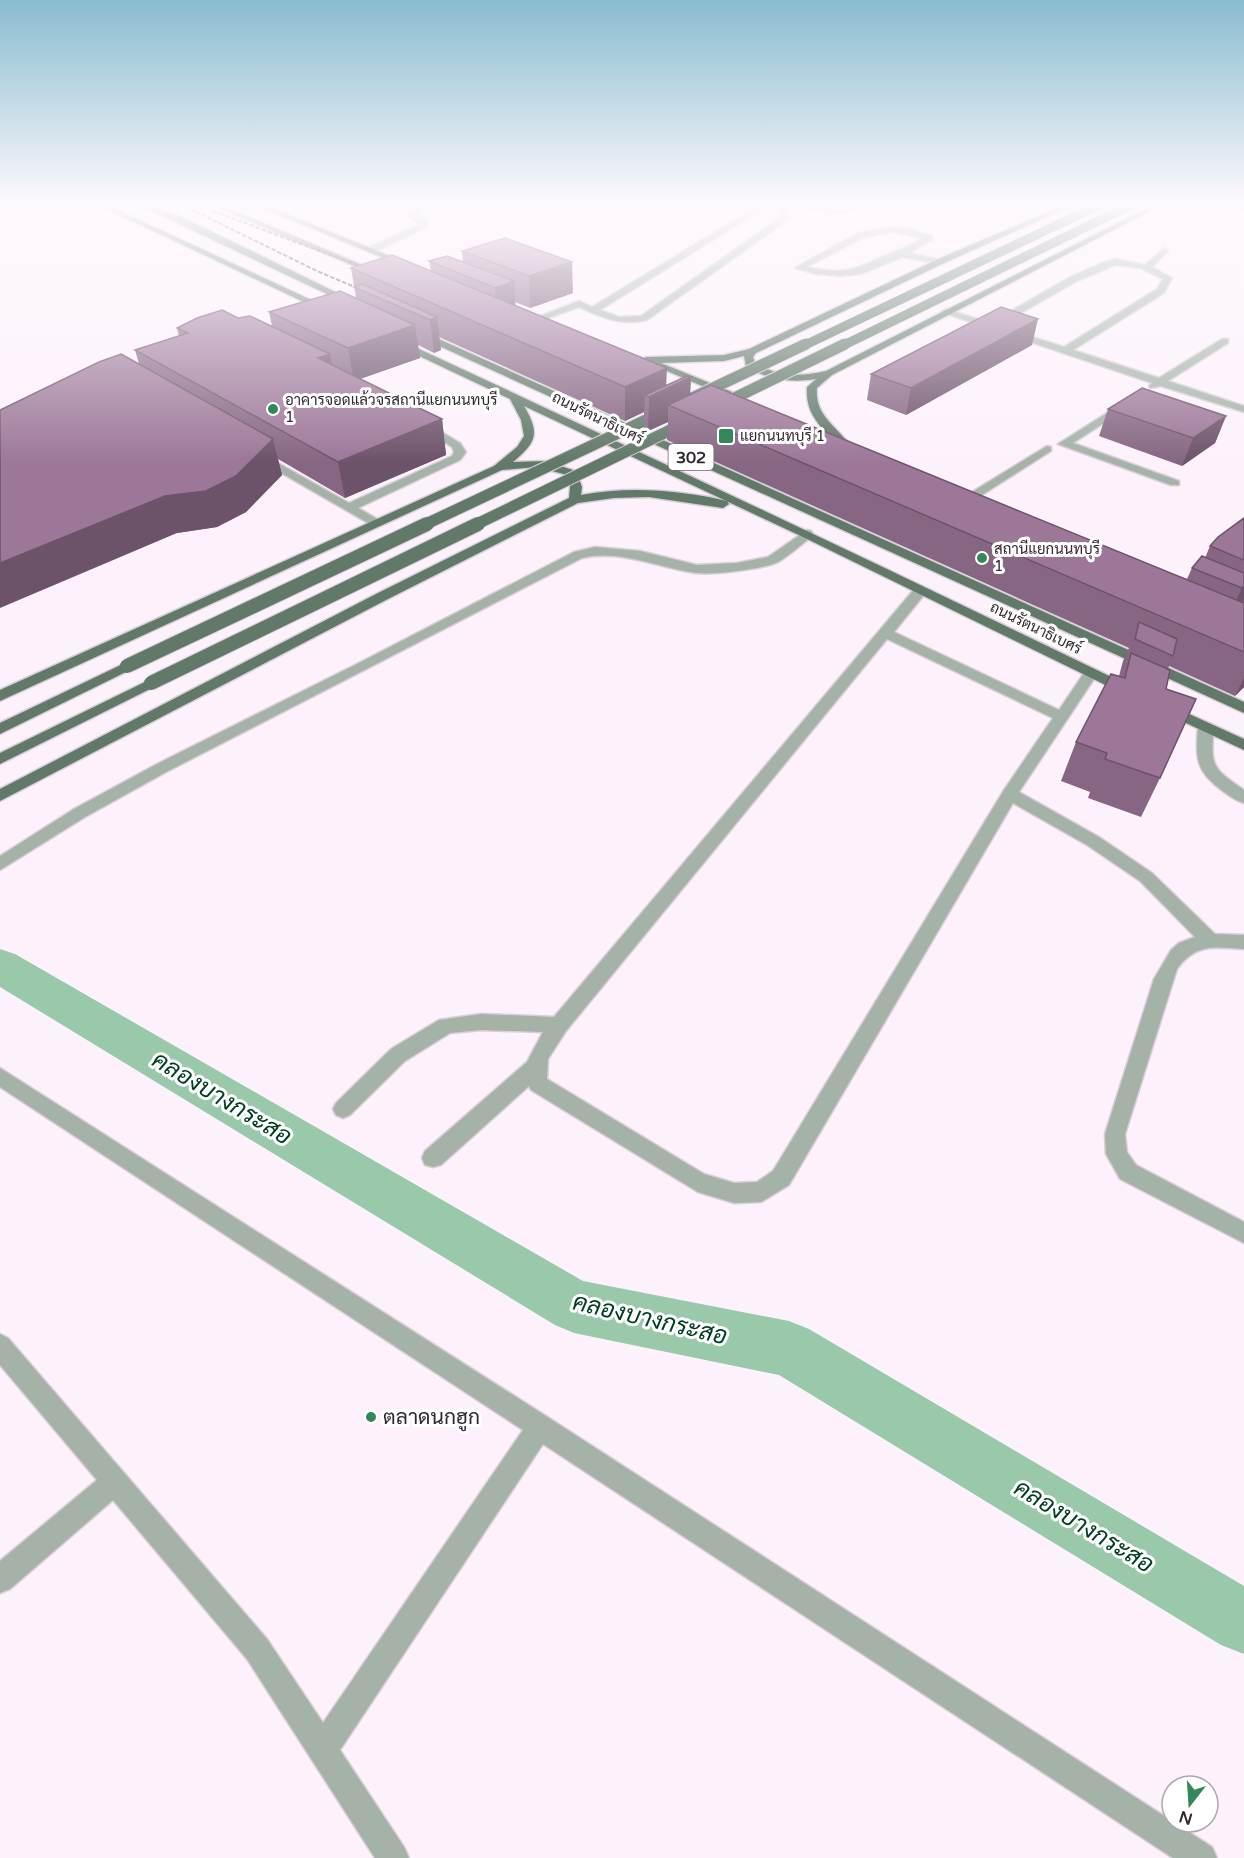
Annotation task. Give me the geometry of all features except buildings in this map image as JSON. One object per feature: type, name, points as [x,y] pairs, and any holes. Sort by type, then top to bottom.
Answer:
[{"type":"main road","points":[[284,290],[338,315]]},
{"type":"main road","points":[[325,290],[369,311]]},
{"type":"main road","points":[[754,405],[641,358],[724,358],[752,351],[881,290]]},
{"type":"main road","points":[[0,729],[127,666],[918,290]]},
{"type":"main road","points":[[0,759],[151,683],[958,290]]},
{"type":"main road","points":[[807,427],[845,443],[816,418],[811,398],[812,387],[829,373],[990,290]]},
{"type":"main road","points":[[535,316],[550,322]]},
{"type":"main road","name":"ถนนรัตนาธิเบศร์","points":[[401,326],[1244,708]]},
{"type":"main road","name":"ถนนรัตนาธิเบศร์","points":[[393,340],[513,395],[748,509],[807,534],[1244,745]]},
{"type":"main road","points":[[752,351],[748,357],[750,366],[762,373],[779,378],[804,379],[829,373]]},
{"type":"main road","points":[[0,696],[498,468],[522,450],[530,437],[530,424],[513,395]]},
{"type":"main road","points":[[679,403],[707,414]]},
{"type":"main road","points":[[498,468],[534,462],[572,473],[576,487],[575,500]]},
{"type":"main road","points":[[0,796],[381,597],[575,500],[608,493],[642,492],[676,495],[748,509]]},
{"type":"street","points":[[593,310],[627,290]]},
{"type":"street","points":[[535,316],[579,304],[616,320],[634,322],[644,318],[684,290]]},
{"type":"street","points":[[990,326],[1057,290]]},
{"type":"street","points":[[1066,350],[1162,290]]},
{"type":"street","points":[[946,312],[1244,409]]},
{"type":"street","points":[[327,319],[338,315]]},
{"type":"street","points":[[1175,483],[1064,444],[1225,341]]},
{"type":"street","points":[[349,508],[456,458],[460,452],[456,445],[413,422]]},
{"type":"street","points":[[247,449],[375,524]]},
{"type":"street","points":[[970,497],[1047,449]]},
{"type":"street","points":[[0,864],[46,833],[165,765],[347,675],[578,555],[595,551],[640,555],[697,569],[737,567],[772,560],[807,534]]},
{"type":"street","points":[[433,1158],[535,1068],[542,1050],[559,1025],[921,590]]},
{"type":"street","points":[[885,633],[1060,716]]},
{"type":"street","points":[[535,1068],[538,1084],[698,1182],[734,1193],[761,1192],[781,1178],[1010,794],[1060,716],[1091,673]]},
{"type":"street","points":[[1206,727],[1203,758],[1206,768],[1215,778],[1244,798]]},
{"type":"street","points":[[1010,794],[1093,841],[1146,877],[1210,940]]},
{"type":"street","points":[[1244,942],[1210,940],[1189,945],[1172,959],[1115,1134],[1117,1154],[1128,1172],[1244,1233]]},
{"type":"street","points":[[343,1109],[398,1055],[446,1026],[481,1022],[559,1025]]},
{"type":"street","points":[[0,1076],[1201,1858]]},
{"type":"street","points":[[0,1346],[257,1649],[393,1858]]},
{"type":"street","points":[[322,1750],[540,1427]]},
{"type":"street","points":[[0,1580],[114,1482]]},
{"type":"waterway","name":"คลองบางกระสอ","points":[[0,966],[574,1306],[789,1349],[1244,1622]]},
{"type":"railway","points":[[361,290],[369,293]]},
{"type":"place","name":"อาคารจอดแล้วจรสถานีแยกนนทบุรี 1","points":[[273,409]]},
{"type":"place","name":"แยกนนทบุรี 1","points":[[726,436]]},
{"type":"place","name":"สถานีแยกนนทบุรี 1","points":[[982,558]]},
{"type":"place","name":"ตลาดนกฮูก","points":[[371,1417]]}]
